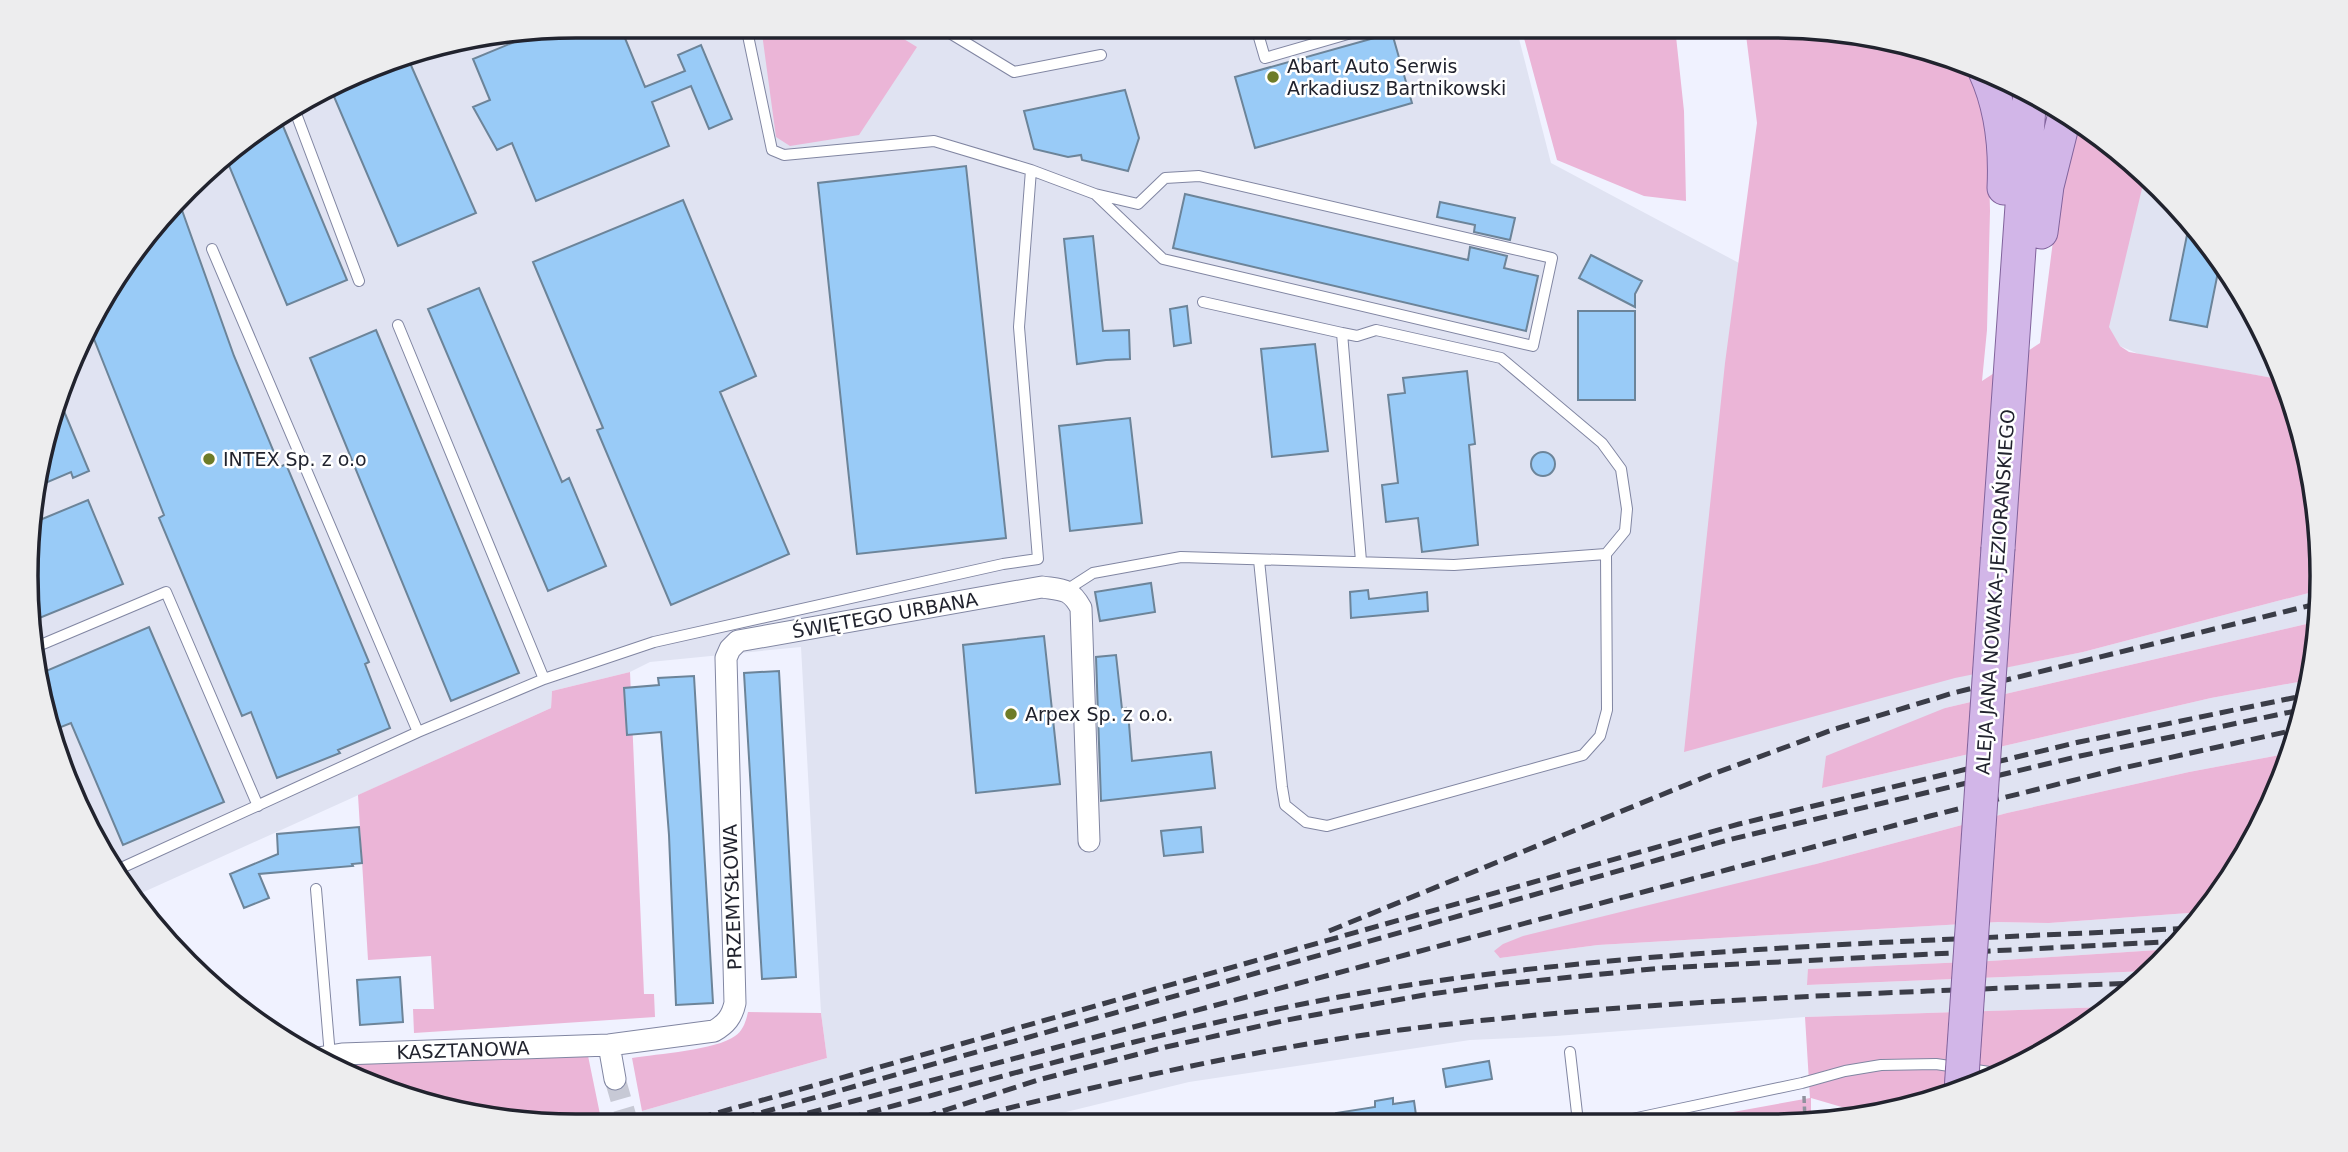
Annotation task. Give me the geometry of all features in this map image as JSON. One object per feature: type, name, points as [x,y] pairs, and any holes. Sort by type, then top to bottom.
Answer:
[{"type":"main road","points":[[1991,85],[2004,142],[2001,275],[2012,354]]},
{"type":"main road","name":"ALEJA JANA NOWAKA-JEZIORAŃSKIEGO","points":[[1962,1079],[2028,104]]},
{"type":"main road","points":[[2012,354],[2033,285],[2047,186],[2063,124]]},
{"type":"street","name":"ŚWIĘTEGO URBANA","points":[[730,649],[738,641],[1042,587],[1065,591]]},
{"type":"street","points":[[1065,591],[1074,595],[1081,608],[1089,841]]},
{"type":"street","name":"PRZEMYSŁOWA","points":[[608,1045],[714,1031],[732,1016],[735,1003],[726,658],[730,649]]},
{"type":"street","points":[[608,1045],[615,1079]]},
{"type":"street","name":"KASZTANOWA","points":[[335,1057],[608,1045]]},
{"type":"lane","points":[[749,38],[772,150],[784,155],[934,141],[1031,170],[1096,194],[1138,204],[1165,178],[1199,176],[1552,258],[1533,346],[1163,259],[1096,194]]},
{"type":"lane","points":[[958,38],[1014,72],[1101,55]]},
{"type":"lane","points":[[1259,38],[1265,58],[1334,38]]},
{"type":"lane","points":[[297,117],[359,281]]},
{"type":"lane","points":[[124,867],[418,732],[544,679],[654,642],[1003,564],[1038,559],[1019,327],[1031,170]]},
{"type":"lane","points":[[212,249],[418,732]]},
{"type":"lane","points":[[1203,302],[1357,336],[1376,330],[1501,358],[1602,443],[1621,469],[1628,509],[1625,531],[1606,554],[1607,710],[1600,736],[1583,755],[1327,826],[1306,822],[1285,805],[1259,560]]},
{"type":"lane","points":[[398,326],[544,679]]},
{"type":"lane","points":[[1342,332],[1361,561]]},
{"type":"lane","points":[[1065,591],[1093,573],[1181,556],[1454,565],[1606,554]]},
{"type":"lane","points":[[43,644],[166,592],[258,806]]},
{"type":"lane","points":[[316,889],[324,1050]]},
{"type":"lane","points":[[1570,1052],[1577,1114]]},
{"type":"lane","points":[[1656,1114],[1881,1065],[1918,1063],[1982,1071]]},
{"type":"path","points":[[1802,1083],[1804,1112]]},
{"type":"shaded area","points":[[763,38],[902,38],[917,47],[859,135],[790,146],[776,137]]},
{"type":"shaded area","points":[[1519,38],[1551,163],[1972,387],[1956,677],[2083,652],[2309,593],[2307,624],[1945,708],[1822,788],[2211,698],[2299,682],[2279,755],[2189,772],[2007,813],[1816,864],[1500,958],[1598,945],[1998,922],[2049,923],[2190,913],[2158,950],[1808,969],[1808,985],[2135,972],[2092,1008],[1805,1017],[1470,1040],[1189,1082],[1058,1114],[643,1114],[642,1111],[827,1058],[821,1013],[801,647],[650,662],[630,672],[552,691],[551,708],[142,893],[94,814],[67,749],[43,646],[38,576],[43,506],[49,471],[67,403],[79,370],[129,277],[196,196],[277,129],[370,79],[403,67],[471,49],[541,40]]},
{"type":"shaded area","points":[[1524,38],[1676,38],[1684,111],[1686,201],[1644,196],[1557,160]]},
{"type":"shaded area","points":[[1746,38],[1842,43],[1911,57],[1969,76],[1982,104],[1988,132],[1990,211],[1987,330],[1982,381],[2040,343],[2060,186],[2075,132],[2126,172],[2142,187],[2109,327],[2120,346],[2129,352],[2272,378],[2299,471],[2308,541],[2309,593],[2083,652],[1955,678],[1684,752],[1725,363],[1757,123]]},
{"type":"shaded area","points":[[2133,178],[2176,222],[2219,277],[2254,338],[2272,378],[2141,355],[2120,346],[2040,343]]},
{"type":"shaded area","points":[[2307,624],[2299,682],[2211,698],[1822,788],[1826,756],[1945,708]]},
{"type":"shaded area","points":[[630,672],[644,994],[654,994],[655,1017],[414,1033],[413,1009],[434,1009],[431,956],[368,960],[358,795],[551,708],[552,691]]},
{"type":"shaded area","points":[[2279,755],[2269,782],[2237,845],[2219,875],[2190,913],[2049,923],[1998,922],[1598,945],[1500,958],[1494,951],[1523,936],[1816,864],[2007,813],[2189,772]]},
{"type":"shaded area","points":[[2158,950],[2135,972],[1807,985],[1808,969]]},
{"type":"shaded area","points":[[2092,1008],[2071,1023],[2010,1058],[1978,1073],[1911,1095],[1846,1108],[1811,1098],[1811,1112],[1722,1114],[1810,1098],[1805,1017]]},
{"type":"shaded area","points":[[748,1012],[821,1013],[827,1058],[642,1111],[632,1058],[701,1048],[726,1041],[740,1031]]},
{"type":"shaded area","points":[[586,1046],[600,1114],[541,1112],[471,1103],[403,1085],[336,1057]]},
{"type":"building","points":[[625,38],[645,87],[685,71],[678,55],[701,45],[732,119],[709,129],[691,86],[652,102],[669,146],[536,201],[512,143],[497,150],[473,107],[490,100],[473,59],[513,42]]},
{"type":"building","points":[[1374,38],[1393,38],[1412,103],[1255,148],[1235,77]]},
{"type":"building","points":[[411,65],[476,213],[398,246],[334,96],[370,79]]},
{"type":"building","points":[[1125,90],[1139,138],[1128,171],[1082,160],[1081,155],[1068,157],[1034,149],[1024,111]]},
{"type":"building","points":[[283,126],[347,280],[287,305],[229,166]]},
{"type":"building","points":[[966,166],[1006,538],[857,554],[818,183]]},
{"type":"building","points":[[1185,194],[1468,260],[1470,247],[1507,256],[1504,268],[1538,276],[1526,331],[1173,248]]},
{"type":"building","points":[[683,200],[756,376],[720,392],[789,554],[671,605],[597,430],[603,428],[533,262]]},
{"type":"building","points":[[1440,202],[1515,218],[1510,240],[1474,232],[1475,225],[1437,217]]},
{"type":"building","name":"INTEX Sp. z o.o","points":[[182,211],[234,356],[280,467],[286,464],[369,662],[365,664],[390,728],[338,750],[340,753],[277,778],[251,712],[242,716],[159,518],[164,515],[94,338],[129,277]]},
{"type":"building","points":[[2187,235],[2217,275],[2207,327],[2170,320]]},
{"type":"building","points":[[1093,236],[1103,331],[1129,330],[1130,359],[1077,364],[1064,239]]},
{"type":"building","points":[[1591,255],[1642,281],[1635,294],[1635,307],[1579,278]]},
{"type":"building","points":[[479,288],[562,482],[569,478],[606,566],[548,591],[428,309]]},
{"type":"building","points":[[1187,306],[1191,343],[1174,346],[1170,309]]},
{"type":"building","points":[[1578,311],[1635,311],[1635,400],[1578,400]]},
{"type":"building","points":[[376,330],[519,673],[451,701],[310,358]]},
{"type":"building","points":[[1315,344],[1328,451],[1272,457],[1261,349]]},
{"type":"building","points":[[1467,371],[1475,444],[1469,445],[1478,545],[1422,552],[1418,518],[1386,522],[1382,485],[1398,483],[1388,395],[1405,393],[1403,378]]},
{"type":"building","points":[[64,412],[89,471],[73,478],[71,472],[47,482]]},
{"type":"building","points":[[1130,418],[1142,523],[1070,531],[1059,426]]},
{"type":"building","points":[[1543,452],[1551,456],[1555,464],[1551,472],[1543,476],[1535,472],[1531,464],[1535,456]]},
{"type":"building","points":[[88,500],[123,584],[41,618],[38,576],[42,519]]},
{"type":"building","points":[[1151,583],[1155,612],[1100,621],[1095,592]]},
{"type":"building","points":[[1368,590],[1369,599],[1427,592],[1428,611],[1351,618],[1350,592]]},
{"type":"building","points":[[149,627],[224,802],[123,845],[71,723],[61,727],[47,670]]},
{"type":"building","name":"Arpex Sp. z o.o.","points":[[1044,636],[1060,784],[976,793],[963,645]]},
{"type":"building","points":[[1116,655],[1122,709],[1126,708],[1129,724],[1132,761],[1211,752],[1215,788],[1101,801],[1096,657]]},
{"type":"building","points":[[779,671],[796,977],[762,979],[744,673]]},
{"type":"building","points":[[694,676],[713,1003],[676,1005],[669,835],[661,732],[627,735],[624,688],[659,685],[658,678]]},
{"type":"building","points":[[359,827],[362,863],[259,874],[269,898],[244,908],[230,874],[278,854],[277,834]]},
{"type":"building","points":[[1201,827],[1203,852],[1164,856],[1161,831]]},
{"type":"building","points":[[400,977],[403,1022],[360,1025],[357,980]]},
{"type":"building","points":[[1489,1061],[1492,1079],[1446,1087],[1443,1069]]},
{"type":"building","points":[[1393,1098],[1393,1104],[1414,1101],[1416,1114],[1336,1114],[1375,1107],[1375,1101]]},
{"type":"tunnel","points":[[615,1079],[625,1114]]},
{"type":"railway","points":[[1329,931],[1710,775],[1832,730],[1953,693],[2308,606]]},
{"type":"railway","points":[[713,1114],[1739,824],[2079,742],[2295,697]]},
{"type":"railway","points":[[756,1114],[1728,840],[2080,756],[2292,712]]},
{"type":"railway","points":[[805,1114],[1930,816],[2123,768],[2286,732]]},
{"type":"railway","points":[[864,1114],[1201,1026],[1353,994],[1429,982],[1619,960],[1810,946],[2177,929]]},
{"type":"railway","points":[[934,1114],[1038,1080],[1166,1047],[1287,1020],[1424,995],[1662,968],[2165,942]]},
{"type":"railway","points":[[985,1114],[1171,1070],[1285,1048],[1491,1019],[1674,1004],[2122,983]]},
{"type":"place","name":"Abart Auto Serwis Arkadiusz Bartnikowski","points":[[1273,77]]},
{"type":"place","name":"INTEX Sp. z o.o","points":[[209,459]]},
{"type":"place","name":"Arpex Sp. z o.o.","points":[[1011,714]]}]
